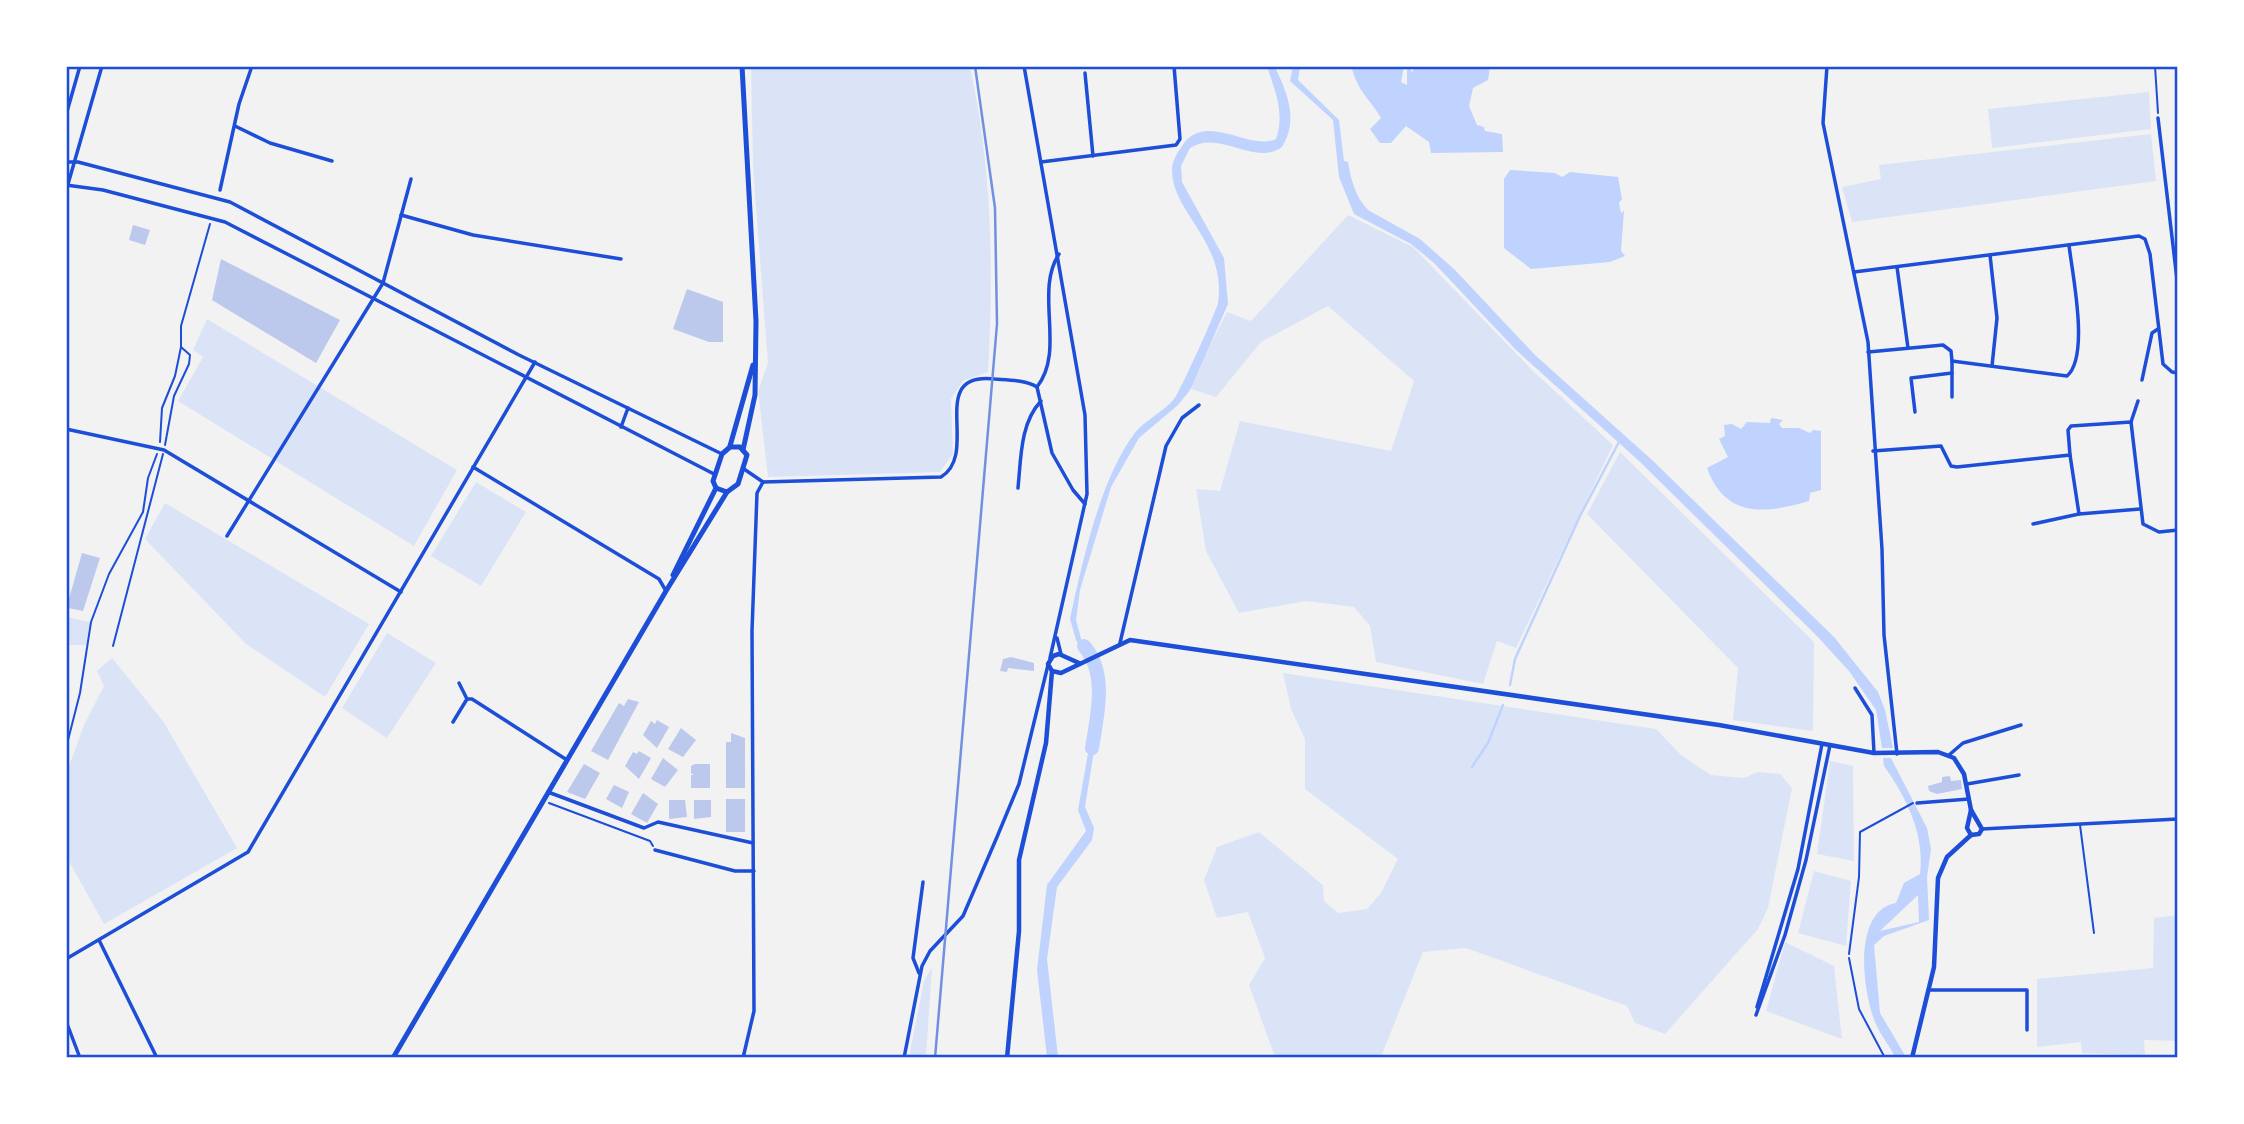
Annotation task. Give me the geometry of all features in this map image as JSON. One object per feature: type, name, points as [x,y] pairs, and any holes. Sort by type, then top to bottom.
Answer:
[{"type":"main road","points":[[742,66],[752,215],[756,355],[755,395],[743,450]]},
{"type":"main road","points":[[666,591],[692,532],[716,488],[714,474],[722,454],[730,447],[756,355]]},
{"type":"main road","points":[[393,1058],[666,591],[727,492],[738,484],[747,456],[743,450],[730,447]]},
{"type":"main road","points":[[716,488],[727,492]]},
{"type":"street","points":[[66,115],[80,66]]},
{"type":"street","points":[[66,191],[102,66]]},
{"type":"street","points":[[220,190],[252,66]]},
{"type":"street","points":[[904,1058],[919,973],[930,951],[956,926],[967,909],[1019,784],[1057,632],[1085,504],[1085,415],[1059,253],[1024,66]]},
{"type":"street","points":[[1041,162],[1176,145],[1180,139],[1174,66]]},
{"type":"street","points":[[1827,66],[1823,123],[1830,170],[1854,272],[1868,352],[1882,549],[1884,635],[1895,753]]},
{"type":"street","points":[[1085,73],[1094,156]]},
{"type":"street","points":[[2158,118],[2178,288]]},
{"type":"street","points":[[235,126],[270,142],[332,161]]},
{"type":"street","points":[[66,162],[75,161],[230,202],[535,362],[722,454]]},
{"type":"street","points":[[227,536],[383,283],[411,179]]},
{"type":"street","points":[[67,185],[103,190],[225,222],[714,474]]},
{"type":"street","points":[[401,215],[472,235],[621,259]]},
{"type":"street","points":[[1854,272],[2139,236],[2145,239],[2150,254],[2163,364],[2172,372],[2178,373]]},
{"type":"street","points":[[1952,361],[2067,376],[2071,373],[2080,328],[2069,245]]},
{"type":"street","points":[[1059,253],[1051,276],[1048,369],[1037,387],[1053,457],[1075,494],[1085,504]]},
{"type":"street","points":[[1990,255],[1997,318],[1992,366]]},
{"type":"street","points":[[1897,267],[1908,348]]},
{"type":"street","points":[[2142,380],[2152,333],[2158,329]]},
{"type":"street","points":[[1868,352],[1943,345],[1951,351],[1952,397]]},
{"type":"street","points":[[66,959],[248,852],[535,362]]},
{"type":"street","points":[[1915,412],[1911,378],[1952,373]]},
{"type":"street","points":[[744,469],[762,482],[941,477],[951,469],[956,459],[958,394],[969,382],[988,378],[1037,387]]},
{"type":"street","points":[[1018,488],[1023,440],[1032,414],[1041,401]]},
{"type":"street","points":[[2138,401],[2131,422],[2143,524],[2150,530],[2178,530]]},
{"type":"street","points":[[1120,643],[1166,446],[1182,418],[1199,405]]},
{"type":"street","points":[[621,427],[628,408]]},
{"type":"street","points":[[2079,514],[2068,430],[2071,426],[2131,422]]},
{"type":"street","points":[[66,429],[161,450],[401,592]]},
{"type":"street","points":[[1874,451],[1941,446],[1951,466],[1957,467],[2070,455]]},
{"type":"street","points":[[473,467],[659,579],[666,591]]},
{"type":"street","points":[[743,1058],[754,1011],[753,561],[757,493],[762,482]]},
{"type":"street","points":[[2033,524],[2079,514],[2140,509]]},
{"type":"street","points":[[1057,632],[1065,670]]},
{"type":"street","points":[[1041,695],[1058,674],[1065,670],[1120,643],[1138,640],[1742,728],[1881,753],[1933,752],[1949,755],[1957,762],[1967,783],[1970,810],[1967,831],[1970,835]]},
{"type":"street","points":[[1049,661],[1064,657],[1082,661]]},
{"type":"street","points":[[1007,1058],[1019,931],[1019,860],[1046,743],[1052,671],[1049,661]]},
{"type":"street","points":[[1052,671],[1058,674]]},
{"type":"street","points":[[459,683],[467,699]]},
{"type":"street","points":[[1855,688],[1872,715],[1874,752]]},
{"type":"street","points":[[467,699],[472,699],[567,760]]},
{"type":"street","points":[[453,722],[467,699]]},
{"type":"street","points":[[1949,755],[1963,743],[2021,725]]},
{"type":"street","points":[[1822,744],[1797,869],[1758,998],[1756,1014],[1785,935],[1806,860],[1830,745]]},
{"type":"street","points":[[1967,783],[2019,775]]},
{"type":"street","points":[[548,792],[644,828],[658,822],[754,844]]},
{"type":"street","points":[[1917,803],[1969,799]]},
{"type":"street","points":[[1970,810],[1982,829]]},
{"type":"street","points":[[1912,1058],[1934,967],[1938,878],[1947,857],[1970,835],[1976,835],[1982,829],[2178,819]]},
{"type":"street","points":[[1969,823],[1979,822]]},
{"type":"street","points":[[655,850],[735,871],[754,871]]},
{"type":"street","points":[[919,973],[914,958],[923,882]]},
{"type":"street","points":[[99,940],[157,1058]]},
{"type":"street","points":[[1928,990],[2026,990],[2027,1030]]},
{"type":"street","points":[[66,1021],[80,1058]]},
{"type":"lane","points":[[2080,824],[2094,933]]},
{"type":"lane","points":[[1849,958],[1859,1009],[1885,1058]]},
{"type":"path","points":[[2155,66],[2158,118]]},
{"type":"path","points":[[66,748],[80,693],[88,639],[109,574],[143,512],[148,478],[161,450],[162,408],[175,376],[181,347],[181,326],[210,225]]},
{"type":"path","points":[[113,646],[174,396],[189,364],[190,355],[181,347]]},
{"type":"path","points":[[543,800],[650,841],[655,850]]},
{"type":"path","points":[[1849,958],[1859,877],[1860,832],[1905,805]]},
{"type":"shaded area","points":[[751,67],[970,67],[983,142],[990,218],[988,372],[963,381],[951,399],[953,454],[940,472],[768,477],[758,391],[768,363],[753,168]]},
{"type":"shaded area","points":[[2149,92],[2151,129],[1992,148],[1988,109]]},
{"type":"shaded area","points":[[2151,134],[2156,181],[1852,222],[1842,187],[1881,179],[1879,165]]},
{"type":"shaded area","points":[[1348,215],[1413,247],[1531,369],[1613,445],[1516,648],[1497,641],[1483,684],[1376,662],[1370,626],[1354,607],[1306,601],[1239,613],[1206,551],[1196,489],[1220,491],[1240,421],[1391,451],[1414,381],[1328,306],[1261,342],[1216,397],[1188,388],[1227,312],[1251,321]]},
{"type":"shaded area","points":[[207,319],[457,470],[414,546],[178,401],[203,357],[193,350]]},
{"type":"shaded area","points":[[1620,452],[1814,642],[1813,731],[1733,720],[1738,668],[1587,514]]},
{"type":"shaded area","points":[[476,482],[526,512],[481,586],[431,556]]},
{"type":"shaded area","points":[[165,503],[369,624],[325,697],[246,644],[145,539]]},
{"type":"shaded area","points":[[67,617],[90,622],[86,645],[67,645]]},
{"type":"shaded area","points":[[387,633],[436,663],[387,738],[342,708]]},
{"type":"shaded area","points":[[112,658],[163,721],[237,848],[104,924],[66,856],[67,772],[84,725],[104,686],[97,671]]},
{"type":"shaded area","points":[[1283,673],[1656,729],[1681,755],[1711,775],[1744,778],[1758,772],[1780,774],[1792,788],[1768,908],[1758,929],[1665,1034],[1635,1023],[1627,1006],[1466,948],[1423,952],[1381,1057],[1275,1057],[1249,985],[1265,958],[1248,912],[1217,918],[1204,880],[1217,847],[1259,832],[1323,885],[1324,901],[1338,913],[1367,909],[1381,893],[1398,859],[1305,789],[1305,739],[1291,709]]},
{"type":"shaded area","points":[[1830,761],[1853,766],[1854,861],[1817,854]]},
{"type":"shaded area","points":[[1814,871],[1851,881],[1846,946],[1798,933]]},
{"type":"shaded area","points":[[2177,915],[2177,1041],[2144,1040],[2145,1054],[2137,1055],[2082,1053],[2081,1042],[2037,1047],[2037,979],[2153,968],[2154,918]]},
{"type":"shaded area","points":[[1785,942],[1834,966],[1842,1039],[1766,1011]]},
{"type":"shaded area","points":[[932,967],[926,1057],[909,1057],[924,981]]},
{"type":"water","points":[[1293,66],[1300,67],[1298,80],[1339,120],[1344,161],[1348,162],[1354,188],[1368,210],[1420,239],[1455,270],[1535,355],[1652,460],[1834,637],[1878,692],[1885,710],[1893,748],[1882,748],[1876,710],[1849,671],[1816,635],[1639,461],[1516,350],[1434,263],[1411,244],[1354,214],[1339,177],[1333,120],[1290,81]]},
{"type":"water","points":[[1267,67],[1275,67],[1289,106],[1290,126],[1282,147],[1260,153],[1201,143],[1190,148],[1181,166],[1182,182],[1224,258],[1228,304],[1190,390],[1178,405],[1139,438],[1111,487],[1080,590],[1076,620],[1082,642],[1094,654],[1087,657],[1076,640],[1070,619],[1102,498],[1111,474],[1134,434],[1177,394],[1218,303],[1219,282],[1215,263],[1174,186],[1173,164],[1182,146],[1192,136],[1203,132],[1215,131],[1254,141],[1276,139],[1279,111]]},
{"type":"water","points":[[1344,67],[1404,67],[1401,82],[1407,85],[1407,67],[1411,67],[1411,73],[1415,67],[1490,67],[1488,80],[1473,88],[1469,106],[1477,125],[1484,127],[1485,131],[1502,134],[1503,152],[1431,153],[1429,142],[1406,126],[1391,143],[1380,143],[1370,129],[1381,118],[1361,90],[1352,69]]},
{"type":"water","points":[[1510,170],[1555,173],[1562,177],[1570,172],[1618,177],[1622,199],[1619,203],[1621,213],[1624,211],[1621,251],[1625,256],[1610,262],[1531,269],[1504,248],[1504,179]]},
{"type":"water","points":[[1771,418],[1783,420],[1779,424],[1782,428],[1799,428],[1810,433],[1813,430],[1821,431],[1821,490],[1810,493],[1809,501],[1763,510],[1749,509],[1725,497],[1715,485],[1707,468],[1728,457],[1719,439],[1725,436],[1724,425],[1732,424],[1741,429],[1747,422],[1770,423]]},
{"type":"water","points":[[1092,731],[1097,732],[1085,807],[1094,828],[1092,840],[1057,887],[1047,959],[1058,1057],[1047,1057],[1037,970],[1047,885],[1086,831],[1078,810]]},
{"type":"water","points":[[1883,758],[1891,758],[1927,828],[1931,849],[1927,877],[1929,920],[1884,936],[1874,945],[1880,1013],[1906,1057],[1895,1057],[1878,1028],[1871,1011],[1865,975],[1866,937],[1872,921],[1882,909],[1896,903],[1904,883],[1920,874],[1917,830],[1900,790],[1884,766]],"holes":[[[1918,895],[1919,922],[1880,931]]]},
{"type":"building","points":[[133,225],[150,230],[145,245],[129,240]]},
{"type":"building","points":[[221,259],[340,320],[316,363],[212,300]]},
{"type":"building","points":[[687,289],[723,302],[723,342],[709,342],[673,329]]},
{"type":"building","points":[[82,553],[100,558],[83,611],[68,608]]},
{"type":"building","points":[[1011,657],[1034,663],[1034,671],[1008,668],[1007,672],[1000,671],[1003,659]]},
{"type":"building","points":[[628,699],[639,702],[608,760],[591,751],[619,703],[624,706]]},
{"type":"building","points":[[657,720],[669,727],[657,748],[643,735],[651,721],[655,724]]},
{"type":"building","points":[[681,728],[696,740],[683,757],[668,749]]},
{"type":"building","points":[[731,733],[745,738],[745,788],[726,788],[726,742],[731,742]]},
{"type":"building","points":[[639,751],[651,758],[639,779],[625,766],[633,752],[637,754]]},
{"type":"building","points":[[663,758],[678,770],[665,787],[651,779]]},
{"type":"building","points":[[584,764],[600,773],[585,799],[567,792]]},
{"type":"building","points":[[710,764],[710,788],[691,788],[691,775],[694,775],[691,773],[691,766]]},
{"type":"building","points":[[1950,776],[1951,781],[1961,780],[1962,789],[1937,794],[1929,791],[1928,786],[1942,782],[1942,777]]},
{"type":"building","points":[[614,785],[629,792],[622,808],[606,799]]},
{"type":"building","points":[[643,793],[658,804],[647,823],[631,814]]},
{"type":"building","points":[[726,799],[745,799],[745,832],[726,832]]},
{"type":"building","points":[[669,800],[685,800],[687,817],[669,819]]},
{"type":"building","points":[[694,800],[711,800],[711,817],[694,819]]},
{"type":"waterway","points":[[1510,685],[1515,659],[1580,516],[1620,440]]},
{"type":"waterway","points":[[1084,646],[1096,669],[1098,682],[1098,709],[1092,748]]},
{"type":"waterway","points":[[1472,767],[1488,743],[1503,705]]},
{"type":"railway","points":[[935,1058],[997,324],[995,208],[975,66]]}]
